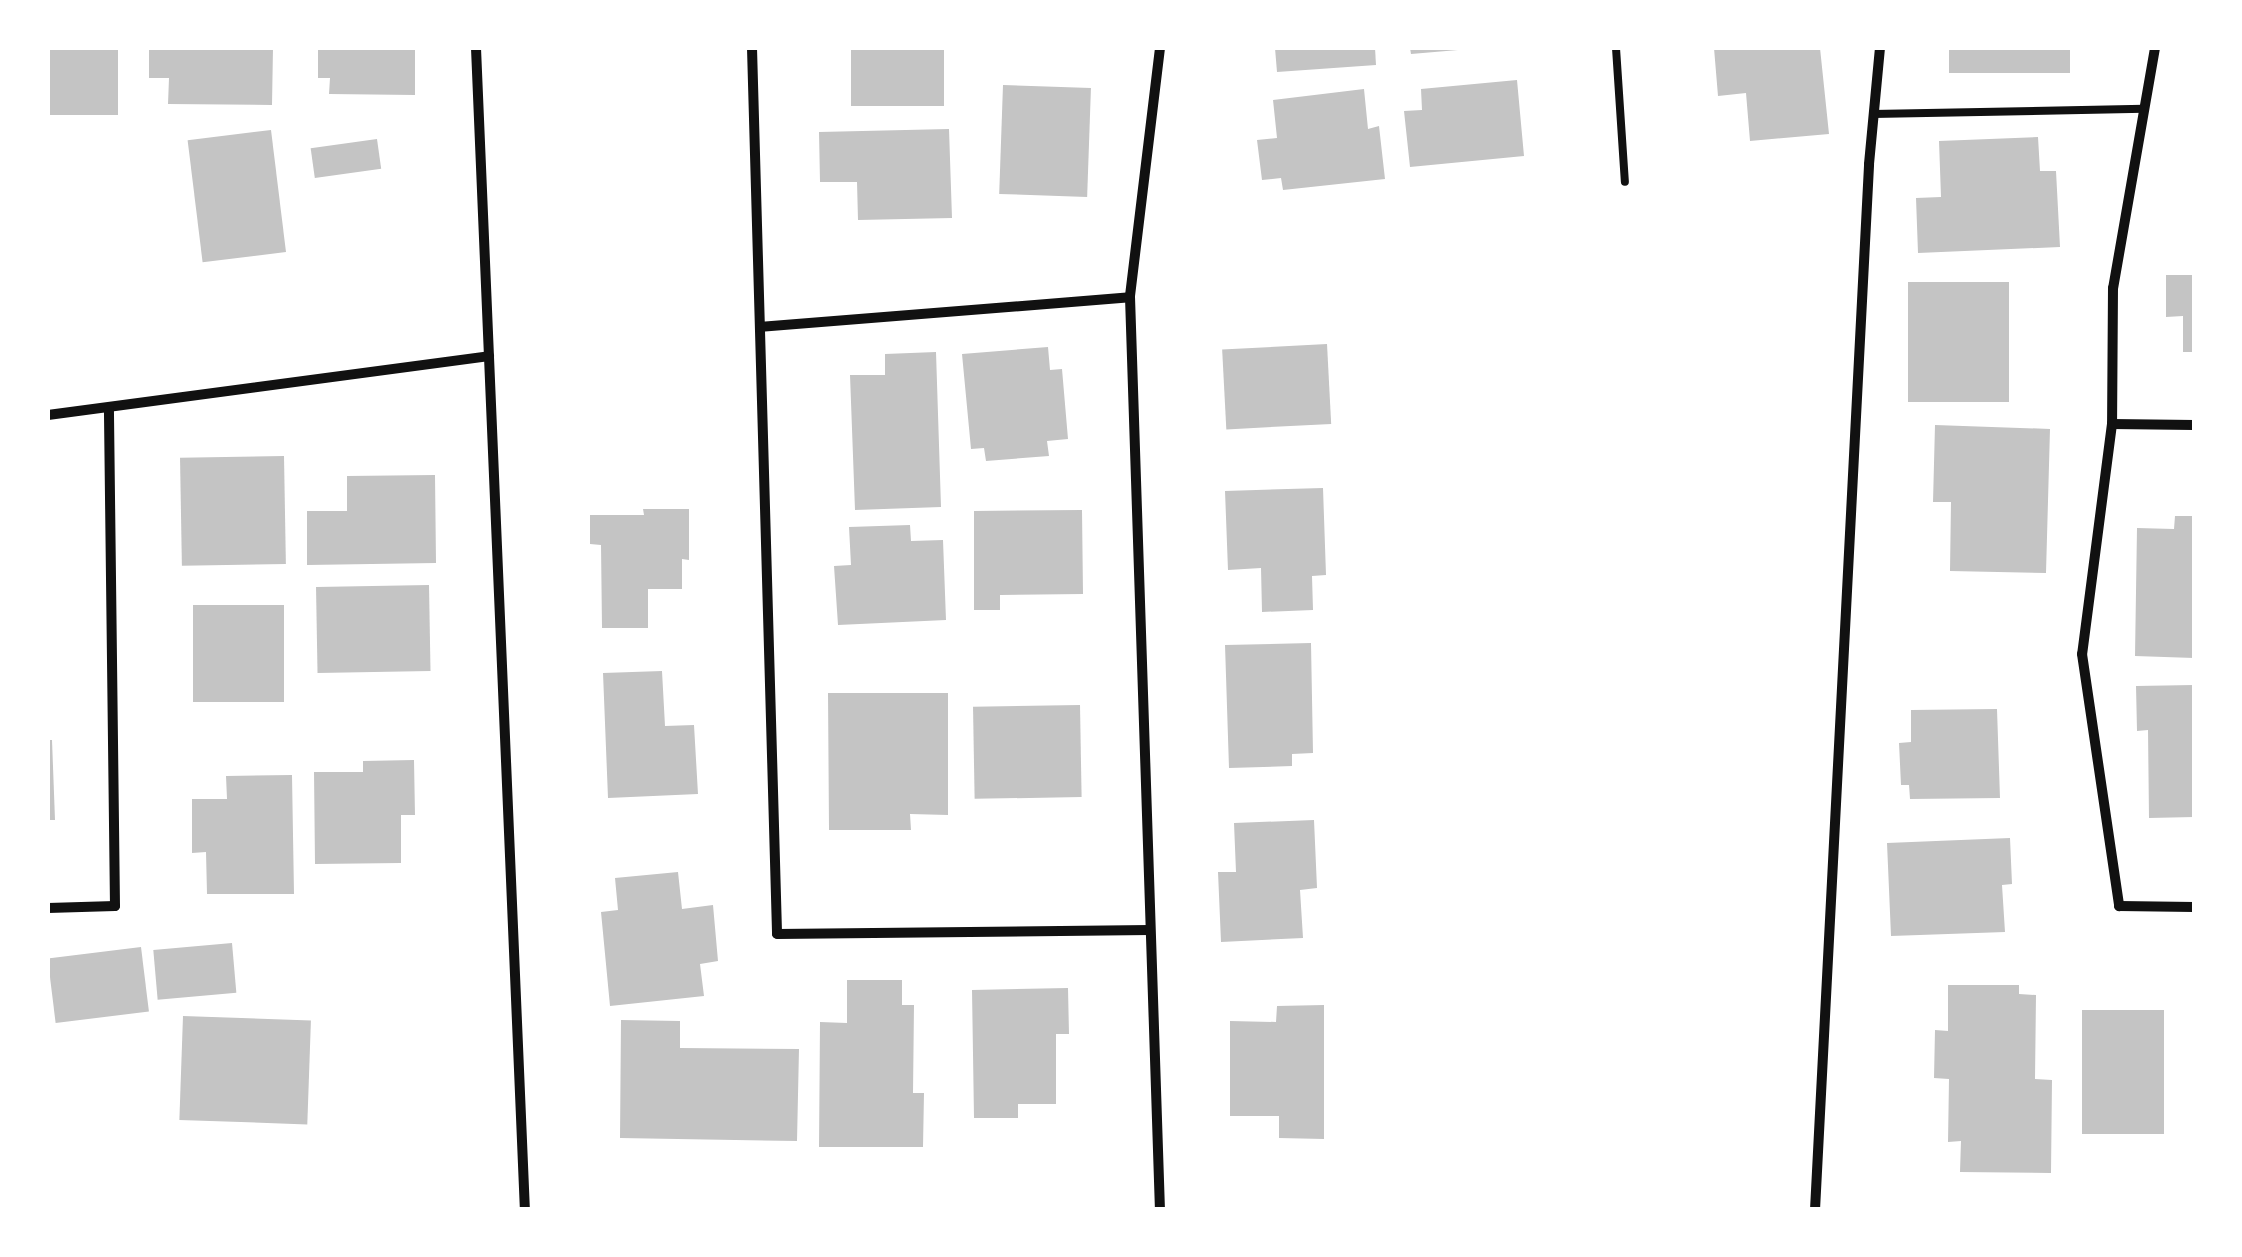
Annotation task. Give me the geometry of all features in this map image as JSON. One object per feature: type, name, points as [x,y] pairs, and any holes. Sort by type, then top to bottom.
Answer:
[{"type":"street","points":[[476,48],[526,1210]]},
{"type":"street","points":[[752,48],[777,934],[1150,930]]},
{"type":"street","points":[[1160,48],[1130,297],[1160,1210]]},
{"type":"street","points":[[1815,1210],[1873,114],[1880,48]]},
{"type":"street","points":[[2155,48],[2113,288],[2112,424],[2082,654],[2119,906],[2194,907]]},
{"type":"street","points":[[760,327],[1130,297]]},
{"type":"street","points":[[48,416],[489,356]]},
{"type":"street","points":[[48,908],[115,906],[109,408]]},
{"type":"street","points":[[2112,424],[2194,424]]},
{"type":"lane","points":[[1616,48],[1625,182]]},
{"type":"lane","points":[[1873,114],[2144,109]]},
{"type":"building","points":[[48,48],[118,48],[118,115],[48,115]]},
{"type":"building","points":[[149,48],[273,48],[272,105],[168,104],[169,78],[149,78]]},
{"type":"building","points":[[318,48],[415,48],[415,95],[329,94],[330,78],[318,78]]},
{"type":"building","points":[[851,48],[944,48],[944,106],[851,106]]},
{"type":"building","points":[[1275,48],[1375,48],[1376,65],[1277,72]]},
{"type":"building","points":[[1410,48],[1458,48],[1458,50],[1411,54]]},
{"type":"building","points":[[1714,48],[1820,48],[1829,134],[1750,141],[1746,93],[1718,96]]},
{"type":"building","points":[[1949,48],[2070,48],[2070,73],[1949,73]]},
{"type":"building","points":[[1517,80],[1524,156],[1410,167],[1404,111],[1422,110],[1421,89]]},
{"type":"building","points":[[1003,85],[1091,88],[1087,197],[999,194]]},
{"type":"building","points":[[1364,89],[1368,129],[1379,126],[1385,179],[1283,190],[1281,178],[1262,180],[1257,140],[1277,138],[1273,100]]},
{"type":"building","points":[[949,129],[952,218],[858,220],[857,182],[820,182],[819,132]]},
{"type":"building","points":[[271,130],[286,252],[203,262],[188,140]]},
{"type":"building","points":[[2038,137],[2040,171],[2056,171],[2060,247],[1918,253],[1916,198],[1941,197],[1939,141]]},
{"type":"building","points":[[377,139],[381,169],[315,178],[311,148]]},
{"type":"building","points":[[2166,275],[2194,275],[2194,352],[2183,352],[2183,316],[2166,317]]},
{"type":"building","points":[[1908,282],[2009,282],[2009,402],[1908,402]]},
{"type":"building","points":[[1327,344],[1331,424],[1226,429],[1222,349]]},
{"type":"building","points":[[1048,347],[1050,370],[1062,369],[1068,439],[1047,441],[1049,456],[986,461],[984,448],[971,449],[962,354]]},
{"type":"building","points":[[936,352],[941,507],[855,510],[850,375],[885,375],[885,354]]},
{"type":"building","points":[[1935,425],[2050,429],[2046,573],[1950,571],[1951,502],[1933,502]]},
{"type":"building","points":[[284,456],[286,564],[182,566],[180,458]]},
{"type":"building","points":[[435,475],[436,563],[307,565],[307,511],[347,511],[347,476]]},
{"type":"building","points":[[1323,488],[1326,575],[1312,576],[1313,610],[1262,612],[1261,568],[1228,570],[1225,491]]},
{"type":"building","points":[[643,509],[689,509],[689,560],[682,559],[682,589],[648,589],[648,628],[602,628],[601,545],[590,544],[590,515],[644,515]]},
{"type":"building","points":[[1082,510],[1083,594],[1000,595],[1000,610],[974,610],[974,511]]},
{"type":"building","points":[[2175,516],[2194,516],[2194,658],[2135,656],[2137,528],[2174,529]]},
{"type":"building","points":[[910,525],[911,541],[943,540],[946,620],[838,625],[834,566],[851,565],[849,527]]},
{"type":"building","points":[[429,585],[431,671],[318,673],[316,587]]},
{"type":"building","points":[[193,605],[284,605],[284,702],[193,702]]},
{"type":"building","points":[[1311,643],[1313,753],[1292,754],[1292,766],[1229,768],[1225,645]]},
{"type":"building","points":[[662,671],[665,726],[694,725],[698,794],[608,798],[603,673]]},
{"type":"building","points":[[2194,685],[2194,817],[2149,818],[2148,730],[2137,731],[2136,686]]},
{"type":"building","points":[[828,693],[948,693],[948,815],[910,814],[911,830],[829,830]]},
{"type":"building","points":[[1080,705],[1082,797],[975,799],[973,707]]},
{"type":"building","points":[[1997,709],[2000,798],[1910,799],[1909,785],[1901,785],[1899,743],[1911,742],[1911,710]]},
{"type":"building","points":[[48,740],[52,740],[55,820],[48,820]]},
{"type":"building","points":[[414,760],[415,815],[401,815],[401,863],[315,864],[314,772],[363,772],[363,761]]},
{"type":"building","points":[[292,775],[294,894],[207,894],[206,852],[192,853],[192,799],[227,799],[226,776]]},
{"type":"building","points":[[1314,820],[1317,888],[1300,890],[1303,938],[1221,942],[1218,872],[1236,872],[1234,823]]},
{"type":"building","points":[[2010,838],[2012,884],[2002,885],[2005,932],[1891,936],[1887,843]]},
{"type":"building","points":[[678,872],[682,909],[713,905],[718,961],[700,964],[704,996],[610,1006],[601,912],[618,910],[615,878]]},
{"type":"building","points":[[232,943],[236,993],[158,1000],[153,950]]},
{"type":"building","points":[[141,947],[149,1012],[56,1023],[48,958]]},
{"type":"building","points":[[847,980],[902,980],[902,1005],[914,1005],[913,1093],[924,1093],[923,1147],[819,1147],[820,1022],[847,1023]]},
{"type":"building","points":[[1948,985],[2019,985],[2019,994],[2036,995],[2035,1079],[2052,1080],[2051,1173],[1960,1172],[1961,1141],[1948,1142],[1949,1079],[1934,1078],[1935,1030],[1948,1031]]},
{"type":"building","points":[[1068,988],[1069,1034],[1056,1034],[1056,1104],[1018,1104],[1018,1118],[974,1118],[972,990]]},
{"type":"building","points":[[1324,1005],[1324,1139],[1279,1138],[1279,1116],[1230,1116],[1230,1021],[1276,1022],[1277,1006]]},
{"type":"building","points":[[2082,1010],[2164,1010],[2164,1134],[2082,1134]]},
{"type":"building","points":[[183,1016],[311,1020],[307,1124],[179,1120]]},
{"type":"building","points":[[621,1020],[680,1021],[680,1048],[799,1049],[797,1141],[620,1138]]}]
